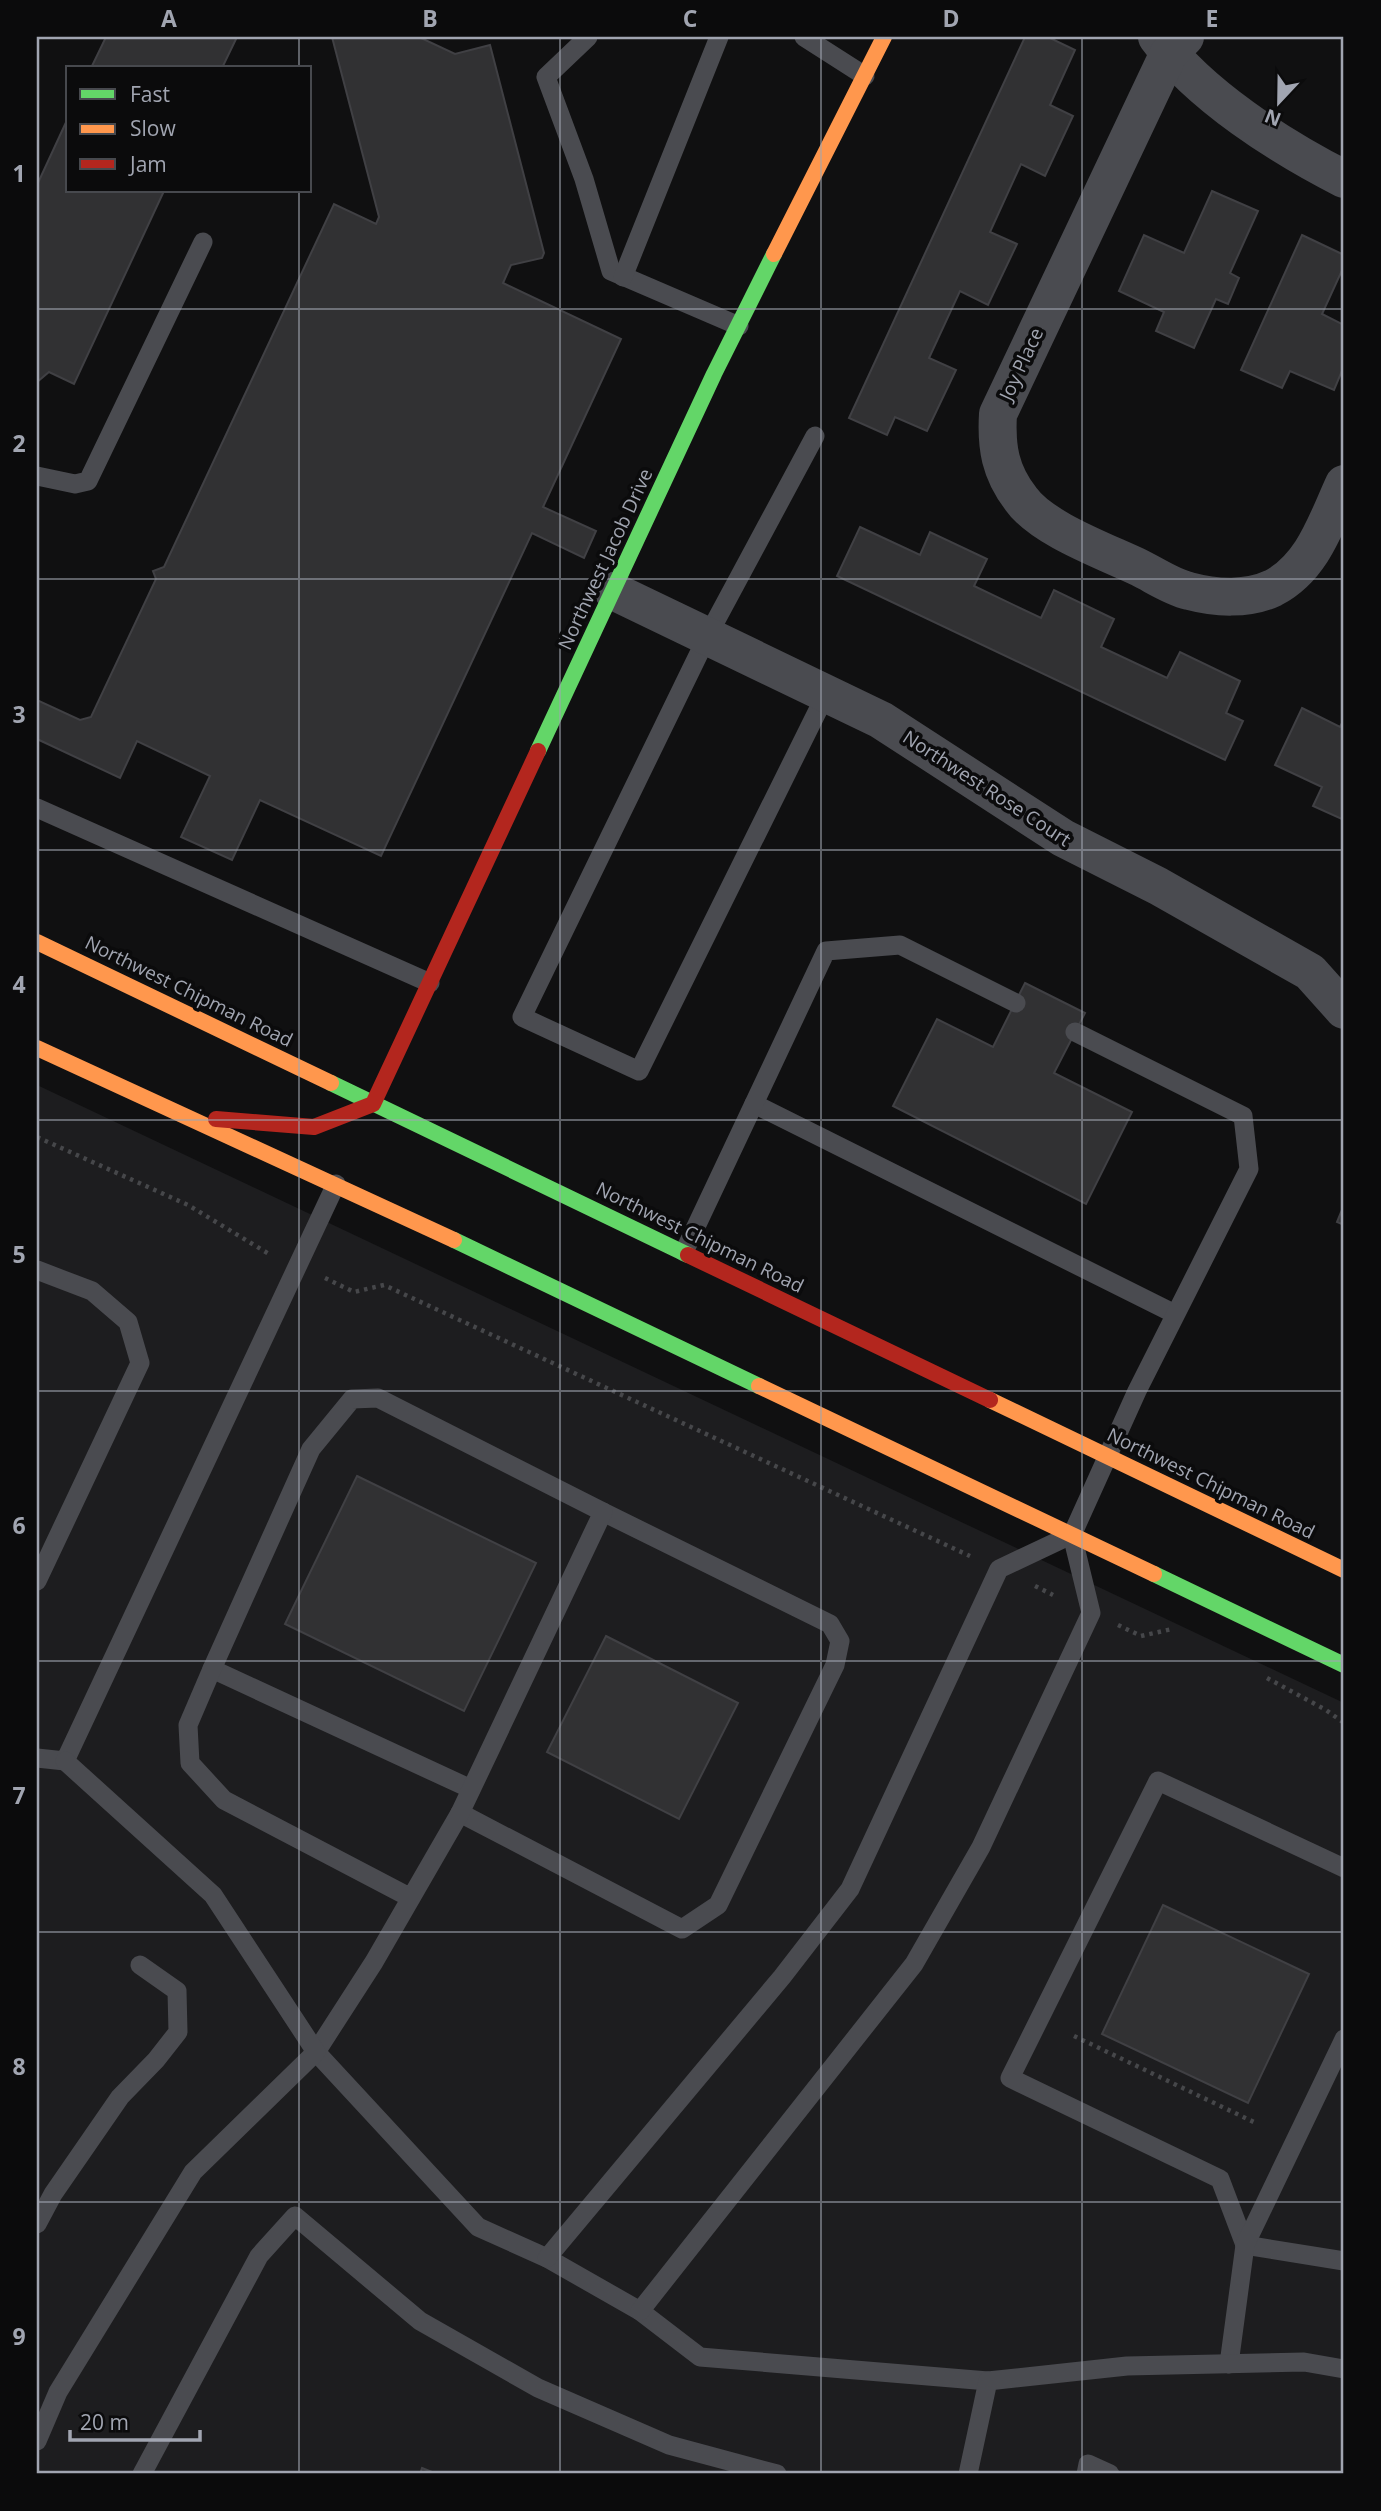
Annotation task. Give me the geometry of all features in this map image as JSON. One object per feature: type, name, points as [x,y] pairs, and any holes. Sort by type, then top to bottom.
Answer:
[{"type":"main road","name":"Northwest Jacob Drive","points":[[373,1104],[739,326],[884,37]]},
{"type":"main road","name":"Northwest Chipman Road","points":[[37,942],[1344,1570]]},
{"type":"main road","points":[[37,1048],[336,1184],[1344,1665]]},
{"type":"main road","points":[[190,1117],[314,1128],[373,1104]]},
{"type":"street","points":[[1170,42],[1223,102],[1305,159],[1344,178]]},
{"type":"street","name":"Joy Place","points":[[1170,42],[998,414],[996,443],[1006,475],[1022,502],[1049,524],[1186,590],[1217,596],[1247,595],[1271,589],[1295,574],[1314,550],[1344,484]]},
{"type":"street","name":"Northwest Rose Court","points":[[613,592],[881,720],[1063,838],[1158,886],[1310,972],[1344,1010]]},
{"type":"lane","points":[[588,37],[546,77],[584,179],[611,271],[739,326]]},
{"type":"lane","points":[[623,277],[719,37]]},
{"type":"lane","points":[[804,37],[864,76]]},
{"type":"lane","points":[[37,476],[75,484],[88,481],[203,242]]},
{"type":"lane","points":[[815,436],[707,637],[522,1017],[639,1071],[826,694]]},
{"type":"lane","points":[[37,808],[430,982]]},
{"type":"lane","points":[[684,1252],[826,951],[900,945],[1016,1003]]},
{"type":"lane","points":[[640,2311],[914,1964],[981,1847],[1091,1613],[1072,1535],[1137,1391],[1249,1168],[1243,1116],[1075,1032]]},
{"type":"lane","points":[[754,1104],[1175,1314]]},
{"type":"lane","points":[[65,1761],[336,1184]]},
{"type":"lane","points":[[37,1270],[92,1291],[128,1322],[140,1363],[37,1581]]},
{"type":"lane","points":[[411,1898],[224,1800],[190,1763],[188,1725],[212,1669],[311,1449],[352,1399],[378,1398],[830,1624],[839,1641],[835,1665],[718,1905],[682,1929],[460,1813]]},
{"type":"lane","points":[[37,2441],[58,2392],[193,2172],[316,2052],[374,1962],[460,1813],[603,1512]]},
{"type":"lane","points":[[547,2258],[782,1977],[850,1889],[999,1569],[1072,1535]]},
{"type":"lane","points":[[212,1669],[471,1789]]},
{"type":"lane","points":[[37,1758],[65,1761],[213,1895],[316,2052],[478,2227],[547,2258],[640,2311],[700,2357],[988,2381],[1127,2366],[1304,2362],[1344,2369]]},
{"type":"lane","points":[[1245,2245],[1220,2179],[1010,2078],[1158,1781],[1344,1868]]},
{"type":"lane","points":[[37,2224],[53,2194],[120,2097],[156,2060],[178,2032],[177,1991],[140,1965]]},
{"type":"lane","points":[[1229,2364],[1245,2245],[1344,2039]]},
{"type":"lane","points":[[142,2474],[260,2256],[295,2216],[420,2321],[538,2388],[669,2445],[777,2474]]},
{"type":"lane","points":[[1245,2245],[1344,2261]]},
{"type":"lane","points":[[968,2474],[988,2381]]},
{"type":"lane","points":[[1087,2474],[1088,2464],[1110,2474]]},
{"type":"path","points":[[37,1137],[188,1205],[262,1252]]},
{"type":"path","points":[[337,1283],[354,1292],[384,1285],[964,1553]]},
{"type":"path","points":[[1140,1636],[1175,1628]]},
{"type":"path","points":[[1256,1672],[1326,1710],[1344,1723]]},
{"type":"path","points":[[1074,2036],[1258,2124]]},
{"type":"shaded area","points":[[37,1085],[1344,1703],[1344,2474],[37,2474]]},
{"type":"building","points":[[106,37],[237,37],[223,66],[92,66]]},
{"type":"building","points":[[332,37],[419,37],[455,54],[490,45],[544,253],[542,258],[511,265],[503,283],[621,339],[543,507],[596,531],[584,558],[532,533],[381,856],[260,800],[232,860],[181,837],[210,776],[137,741],[120,778],[37,739],[37,700],[80,720],[91,717],[156,579],[153,571],[164,567],[334,204],[376,224],[379,217]]},
{"type":"building","points":[[1025,37],[1048,37],[1075,50],[1050,105],[1073,116],[1045,176],[1021,164],[990,232],[1017,244],[988,305],[960,291],[929,358],[956,370],[927,431],[895,417],[887,435],[849,418]]},
{"type":"building","points":[[66,122],[66,192],[164,192],[74,384],[49,372],[37,382],[37,185]]},
{"type":"building","points":[[1212,191],[1258,211],[1230,273],[1239,278],[1228,304],[1216,299],[1194,348],[1156,331],[1164,312],[1119,291],[1144,235],[1184,253]]},
{"type":"building","points":[[1302,235],[1344,255],[1344,266],[1322,314],[1344,325],[1344,366],[1334,390],[1290,371],[1282,388],[1241,370]]},
{"type":"building","points":[[860,527],[920,555],[930,532],[987,559],[974,586],[1041,618],[1054,590],[1114,619],[1101,647],[1167,678],[1180,652],[1240,681],[1226,713],[1243,721],[1225,760],[837,576]]},
{"type":"building","points":[[1302,708],[1340,727],[1344,719],[1344,820],[1313,806],[1322,787],[1275,765]]},
{"type":"building","points":[[1025,983],[1085,1013],[1054,1073],[1132,1112],[1086,1204],[893,1106],[937,1019],[993,1047]]},
{"type":"building","points":[[1344,1205],[1344,1225],[1337,1222]]},
{"type":"building","points":[[357,1476],[536,1563],[464,1711],[285,1624]]},
{"type":"building","points":[[606,1636],[738,1703],[679,1819],[547,1752]]},
{"type":"building","points":[[1163,1905],[1309,1974],[1248,2103],[1102,2034]]},
{"type":"building","points":[[422,2468],[437,2474],[420,2474]]},
{"type":"traffic: fast","points":[[538,751],[714,374],[774,254]]},
{"type":"traffic: fast","points":[[331,1083],[688,1255]]},
{"type":"traffic: fast","points":[[454,1240],[759,1386]]},
{"type":"traffic: fast","points":[[1154,1574],[1344,1665]]},
{"type":"traffic: slow","points":[[774,254],[884,37]]},
{"type":"traffic: slow","points":[[37,942],[331,1083]]},
{"type":"traffic: slow","points":[[37,1048],[454,1240]]},
{"type":"traffic: slow","points":[[759,1386],[1154,1574]]},
{"type":"traffic: slow","points":[[990,1400],[1344,1570]]},
{"type":"traffic: jam","points":[[216,1119],[314,1127],[373,1104],[538,751]]},
{"type":"traffic: jam","points":[[688,1255],[990,1400]]}]
